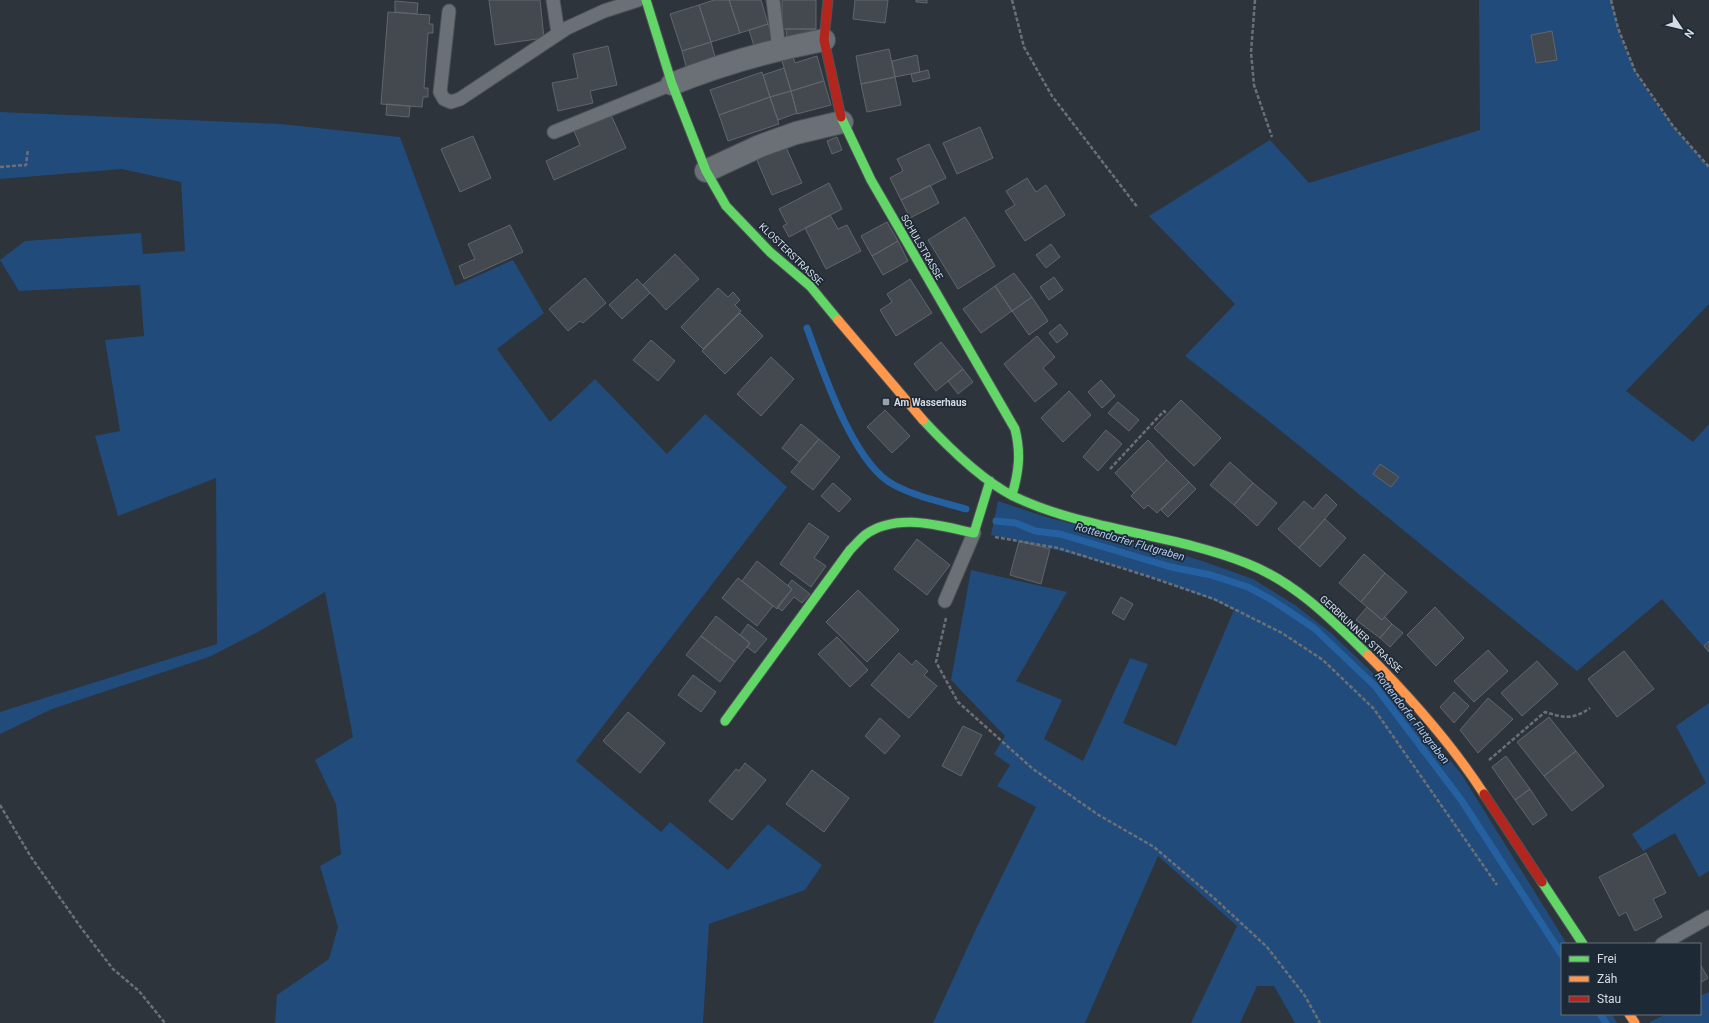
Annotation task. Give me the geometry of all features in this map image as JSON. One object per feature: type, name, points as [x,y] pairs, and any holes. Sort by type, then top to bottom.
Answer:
[{"type":"street","name":"KLOSTERSTRASSE","points":[[646,0],[672,84],[706,171],[726,206],[770,252],[810,286],[902,396],[947,446],[990,481]]},
{"type":"street","name":"SCHULSTRASSE","points":[[828,0],[824,40],[842,122],[870,180],[1015,429],[1021,450],[1020,472],[1012,495]]},
{"type":"street","points":[[672,84],[710,68],[779,49],[824,40]]},
{"type":"street","points":[[706,171],[760,146],[796,133],[842,122]]},
{"type":"street","points":[[725,721],[850,550],[867,534],[893,523],[921,522],[975,531],[990,481]]},
{"type":"street","name":"GERBRUNNER STRASSE","points":[[990,481],[1012,495],[1049,511],[1203,548],[1239,560],[1290,586],[1328,617],[1409,696],[1472,775],[1582,943]]},
{"type":"lane","points":[[553,0],[558,34]]},
{"type":"lane","points":[[449,10],[440,92],[444,99],[451,102],[460,99],[558,34],[604,11],[638,0]]},
{"type":"lane","points":[[773,0],[779,49]]},
{"type":"lane","points":[[554,132],[672,84]]},
{"type":"lane","points":[[947,606],[975,531]]},
{"type":"lane","points":[[1664,943],[1709,917]]},
{"type":"path","points":[[1012,0],[1024,47],[1052,96],[1138,208]]},
{"type":"path","points":[[1255,0],[1252,52],[1254,85],[1272,137]]},
{"type":"path","points":[[1611,0],[1618,28],[1635,70],[1673,126],[1709,167]]},
{"type":"path","points":[[0,167],[26,165],[28,150]]},
{"type":"path","points":[[1110,469],[1164,411],[1167,414]]},
{"type":"path","points":[[975,531],[1058,548],[1214,599],[1288,637],[1323,660],[1374,709],[1498,885]]},
{"type":"path","points":[[947,606],[936,662],[958,702],[1033,769],[1098,814],[1154,847],[1214,898],[1268,947],[1305,996],[1320,1023]]},
{"type":"path","points":[[1472,775],[1545,712],[1559,717],[1578,716],[1590,708]]},
{"type":"path","points":[[0,805],[31,857],[82,929],[113,969],[139,991],[165,1023]]},
{"type":"shaded area","points":[[1479,0],[1611,0],[1624,46],[1636,72],[1652,98],[1670,122],[1709,167],[1709,304],[1626,391],[1693,442],[1709,424],[1709,653],[1662,599],[1577,671],[1270,422],[1185,356],[1235,304],[1149,216],[1270,140],[1309,183],[1480,130]]},
{"type":"shaded area","points":[[0,112],[281,124],[400,137],[455,286],[513,260],[544,313],[497,349],[550,422],[595,379],[667,454],[705,414],[787,487],[576,761],[661,832],[670,822],[728,870],[768,824],[822,865],[805,890],[709,924],[703,1023],[275,1023],[277,995],[329,959],[338,927],[320,866],[341,854],[336,804],[315,760],[353,737],[325,592],[258,632],[209,657],[52,709],[0,734],[0,712],[217,644],[216,478],[118,516],[95,436],[120,431],[105,340],[144,336],[140,285],[19,291],[0,260],[25,241],[141,233],[143,254],[185,251],[181,182],[122,169],[0,179]]},
{"type":"shaded area","points":[[998,501],[1046,517],[1152,545],[1253,579],[1295,605],[1331,633],[1402,701],[1462,775],[1566,943],[1561,943],[1561,1015],[1613,1015],[1617,1023],[1295,1023],[1274,986],[1257,986],[1240,1023],[1191,1023],[1237,926],[1158,856],[1085,1023],[933,1023],[976,929],[1036,807],[997,786],[1010,765],[994,754],[1005,736],[951,680],[971,570],[1067,592],[1016,681],[1062,700],[1044,739],[1083,761],[1130,658],[1148,664],[1123,723],[1176,746],[1234,610],[1199,594],[1120,567],[1077,555],[991,535]]},
{"type":"shaded area","points":[[1709,703],[1709,871],[1699,877],[1675,833],[1643,851],[1632,834],[1706,783],[1676,726]]},
{"type":"shaded area","points":[[1709,992],[1709,1023],[1648,1023],[1664,1015],[1701,1015],[1701,996]]},
{"type":"building","points":[[489,0],[540,0],[544,38],[495,45]]},
{"type":"building","points":[[714,0],[729,0],[740,33],[711,42],[699,5]]},
{"type":"building","points":[[729,0],[761,0],[768,24],[740,33]]},
{"type":"building","points":[[782,0],[816,0],[816,29],[782,29]]},
{"type":"building","points":[[855,0],[888,0],[885,23],[853,19]]},
{"type":"building","points":[[916,0],[927,0],[927,3],[916,2]]},
{"type":"building","points":[[395,1],[418,3],[417,14],[395,12]]},
{"type":"building","points":[[699,5],[711,42],[682,51],[670,14]]},
{"type":"building","points":[[388,12],[430,15],[429,24],[433,24],[433,33],[428,33],[424,88],[428,88],[428,97],[423,97],[422,107],[381,104]]},
{"type":"building","points":[[768,24],[774,43],[755,49],[749,30]]},
{"type":"building","points":[[786,29],[816,29],[787,39]]},
{"type":"building","points":[[1552,31],[1557,60],[1536,63],[1531,35]]},
{"type":"building","points":[[711,42],[716,61],[687,70],[682,51]]},
{"type":"building","points":[[608,46],[617,85],[590,91],[593,103],[558,111],[552,83],[578,78],[573,54]]},
{"type":"building","points":[[889,49],[895,77],[861,84],[856,56]]},
{"type":"building","points":[[917,55],[920,72],[895,77],[892,61]]},
{"type":"building","points":[[817,56],[824,81],[791,91],[782,61],[793,57],[795,63]]},
{"type":"building","points":[[784,68],[791,91],[770,97],[763,75]]},
{"type":"building","points":[[928,70],[930,78],[913,82],[911,74]]},
{"type":"building","points":[[762,72],[770,97],[719,115],[710,90]]},
{"type":"building","points":[[895,77],[901,105],[867,112],[861,84]]},
{"type":"building","points":[[824,81],[831,105],[797,114],[791,91]]},
{"type":"building","points":[[791,91],[797,113],[778,120],[770,97]]},
{"type":"building","points":[[770,97],[779,124],[728,141],[719,115]]},
{"type":"building","points":[[387,104],[410,106],[409,117],[386,115]]},
{"type":"building","points":[[611,115],[626,148],[554,180],[546,161],[580,145],[574,131]]},
{"type":"building","points":[[980,127],[993,158],[957,174],[943,143]]},
{"type":"building","points":[[473,136],[491,178],[460,192],[441,149]]},
{"type":"building","points":[[837,137],[842,150],[832,154],[827,141]]},
{"type":"building","points":[[929,144],[946,178],[901,200],[890,178],[903,171],[897,159]]},
{"type":"building","points":[[785,145],[802,183],[772,195],[756,158]]},
{"type":"building","points":[[1027,178],[1036,192],[1046,185],[1065,215],[1025,241],[1005,211],[1015,205],[1006,191]]},
{"type":"building","points":[[829,183],[842,209],[789,237],[783,226],[787,224],[779,209]]},
{"type":"building","points":[[930,185],[939,203],[910,218],[901,200]]},
{"type":"building","points":[[830,215],[838,229],[847,225],[861,251],[826,269],[805,228]]},
{"type":"building","points":[[965,217],[995,266],[958,289],[928,240]]},
{"type":"building","points":[[887,222],[898,241],[872,256],[861,236]]},
{"type":"building","points":[[510,225],[523,252],[464,279],[459,266],[475,259],[468,244]]},
{"type":"building","points":[[898,241],[908,261],[883,275],[872,256]]},
{"type":"building","points":[[1051,244],[1060,257],[1046,268],[1036,255]]},
{"type":"building","points":[[675,254],[699,279],[666,310],[643,285]]},
{"type":"building","points":[[1014,273],[1032,297],[1012,311],[995,286]]},
{"type":"building","points":[[1054,277],[1063,290],[1049,300],[1040,287]]},
{"type":"building","points":[[585,278],[606,303],[583,323],[580,321],[568,331],[549,309]]},
{"type":"building","points":[[637,279],[650,293],[622,319],[609,305]]},
{"type":"building","points":[[910,279],[932,313],[896,336],[880,310],[892,302],[887,294]]},
{"type":"building","points":[[995,286],[1012,311],[981,333],[963,309]]},
{"type":"building","points":[[718,288],[728,297],[733,292],[740,300],[735,305],[741,311],[703,349],[681,327]]},
{"type":"building","points":[[1032,297],[1048,321],[1029,335],[1012,311]]},
{"type":"building","points":[[740,313],[763,336],[725,374],[702,351]]},
{"type":"building","points":[[1060,324],[1068,334],[1057,343],[1049,333]]},
{"type":"building","points":[[1037,336],[1055,357],[1043,368],[1057,384],[1035,402],[1004,364]]},
{"type":"building","points":[[651,340],[675,361],[658,381],[633,360]]},
{"type":"building","points":[[941,342],[963,369],[936,391],[914,364]]},
{"type":"building","points":[[771,357],[794,379],[761,416],[737,394]]},
{"type":"building","points":[[963,369],[973,382],[958,394],[948,381]]},
{"type":"building","points":[[1101,380],[1115,396],[1102,408],[1088,392]]},
{"type":"building","points":[[1069,391],[1091,415],[1063,442],[1041,418]]},
{"type":"building","points":[[1181,400],[1221,438],[1194,466],[1154,428]]},
{"type":"building","points":[[1118,402],[1139,420],[1129,431],[1108,413]]},
{"type":"building","points":[[885,410],[910,436],[892,453],[867,427]]},
{"type":"building","points":[[801,424],[819,439],[799,462],[782,448]]},
{"type":"building","points":[[1106,430],[1122,444],[1098,471],[1083,457]]},
{"type":"building","points":[[819,439],[840,457],[813,490],[791,472]]},
{"type":"building","points":[[1148,440],[1167,460],[1134,493],[1115,473]]},
{"type":"building","points":[[1167,460],[1189,482],[1157,513],[1148,505],[1144,509],[1131,496]]},
{"type":"building","points":[[1230,462],[1253,483],[1234,505],[1210,485]]},
{"type":"building","points":[[1380,464],[1399,477],[1391,487],[1373,474]]},
{"type":"building","points":[[1189,482],[1196,489],[1168,517],[1161,510]]},
{"type":"building","points":[[833,483],[851,499],[839,512],[821,496]]},
{"type":"building","points":[[1253,483],[1277,503],[1257,526],[1234,505]]},
{"type":"building","points":[[1326,494],[1337,505],[1299,548],[1278,529],[1304,501],[1313,509]]},
{"type":"building","points":[[1325,519],[1346,538],[1320,567],[1299,548]]},
{"type":"building","points":[[809,523],[829,537],[814,558],[826,566],[811,587],[780,564]]},
{"type":"building","points":[[917,539],[950,565],[927,595],[894,569]]},
{"type":"building","points":[[1019,541],[1050,549],[1041,584],[1010,575]]},
{"type":"building","points":[[1364,554],[1385,573],[1361,602],[1339,583]]},
{"type":"building","points":[[757,561],[792,589],[777,609],[742,581]]},
{"type":"building","points":[[1385,573],[1407,592],[1382,620],[1361,602]]},
{"type":"building","points":[[738,578],[773,606],[757,626],[722,598]]},
{"type":"building","points":[[792,580],[810,594],[802,603],[794,597],[782,611],[777,607],[792,589],[788,585]]},
{"type":"building","points":[[858,590],[899,630],[867,662],[826,622]]},
{"type":"building","points":[[1121,597],[1133,604],[1124,620],[1112,613]]},
{"type":"building","points":[[1367,607],[1382,620],[1385,617],[1392,624],[1380,638],[1356,620]]},
{"type":"building","points":[[1435,607],[1464,638],[1436,666],[1407,635]]},
{"type":"building","points":[[716,616],[750,643],[735,662],[701,636]]},
{"type":"building","points":[[748,624],[767,639],[755,653],[747,647],[750,643],[740,635]]},
{"type":"building","points":[[1392,624],[1403,633],[1390,647],[1380,638]]},
{"type":"building","points":[[701,636],[735,662],[720,682],[686,655]]},
{"type":"building","points":[[837,637],[868,670],[850,687],[818,654]]},
{"type":"building","points":[[1709,641],[1709,652],[1704,646]]},
{"type":"building","points":[[1488,650],[1508,671],[1474,702],[1454,681]]},
{"type":"building","points":[[1624,651],[1654,689],[1617,717],[1588,679]]},
{"type":"building","points":[[899,653],[912,665],[916,660],[928,671],[924,675],[937,686],[909,718],[871,685]]},
{"type":"building","points":[[1537,661],[1558,684],[1522,716],[1501,693]]},
{"type":"building","points":[[693,675],[716,692],[701,712],[678,695]]},
{"type":"building","points":[[1454,692],[1469,706],[1454,723],[1440,707]]},
{"type":"building","points":[[1488,698],[1513,719],[1478,753],[1460,730]]},
{"type":"building","points":[[628,712],[665,743],[640,773],[603,741]]},
{"type":"building","points":[[1549,717],[1576,751],[1544,776],[1517,742]]},
{"type":"building","points":[[880,718],[900,736],[885,754],[865,736]]},
{"type":"building","points":[[963,726],[982,735],[961,776],[942,766]]},
{"type":"building","points":[[1576,751],[1604,786],[1572,811],[1544,776]]},
{"type":"building","points":[[1506,756],[1530,789],[1515,800],[1492,767]]},
{"type":"building","points":[[745,763],[766,780],[732,820],[709,801],[736,769],[739,771]]},
{"type":"building","points":[[812,770],[849,798],[824,832],[786,804]]},
{"type":"building","points":[[1530,789],[1547,815],[1533,825],[1515,800]]},
{"type":"building","points":[[1646,853],[1666,893],[1653,899],[1662,917],[1635,931],[1626,912],[1619,916],[1599,877]]},
{"type":"building","points":[[1701,966],[1708,978],[1701,982]]},
{"type":"waterway","name":"Rottendorfer Flutgraben","points":[[807,328],[841,415],[865,458],[879,474],[894,485],[912,493],[966,509]]},
{"type":"waterway","name":"Rottendorfer Flutgraben","points":[[996,521],[1016,523],[1035,531],[1060,534],[1171,567],[1211,575],[1248,587],[1272,600],[1314,628],[1375,686],[1462,801],[1561,953]]},
{"type":"waterway","name":"Rottendorfer Flutgraben","points":[[1601,1015],[1606,1023]]},
{"type":"traffic: fast","points":[[646,0],[672,84],[706,171],[726,206],[770,252],[810,286],[838,320]]},
{"type":"traffic: fast","points":[[841,117],[871,180],[1015,429],[1019,454],[1012,495]]},
{"type":"traffic: fast","points":[[923,420],[943,441],[977,472],[1013,496],[1041,508],[1070,517],[1217,553],[1264,571],[1281,580],[1312,603],[1368,655]]},
{"type":"traffic: fast","points":[[725,721],[850,550],[865,535],[877,528],[905,522],[933,524],[974,533],[990,481]]},
{"type":"traffic: fast","points":[[1542,882],[1582,943]]},
{"type":"traffic: slow","points":[[838,320],[923,420]]},
{"type":"traffic: slow","points":[[1368,655],[1430,722],[1458,757],[1484,794]]},
{"type":"traffic: slow","points":[[1630,1015],[1635,1023]]},
{"type":"traffic: jam","points":[[828,0],[824,40],[841,117]]},
{"type":"traffic: jam","points":[[1484,794],[1542,882]]},
{"type":"place","name":"Am Wasserhaus","points":[[886,402]]}]
